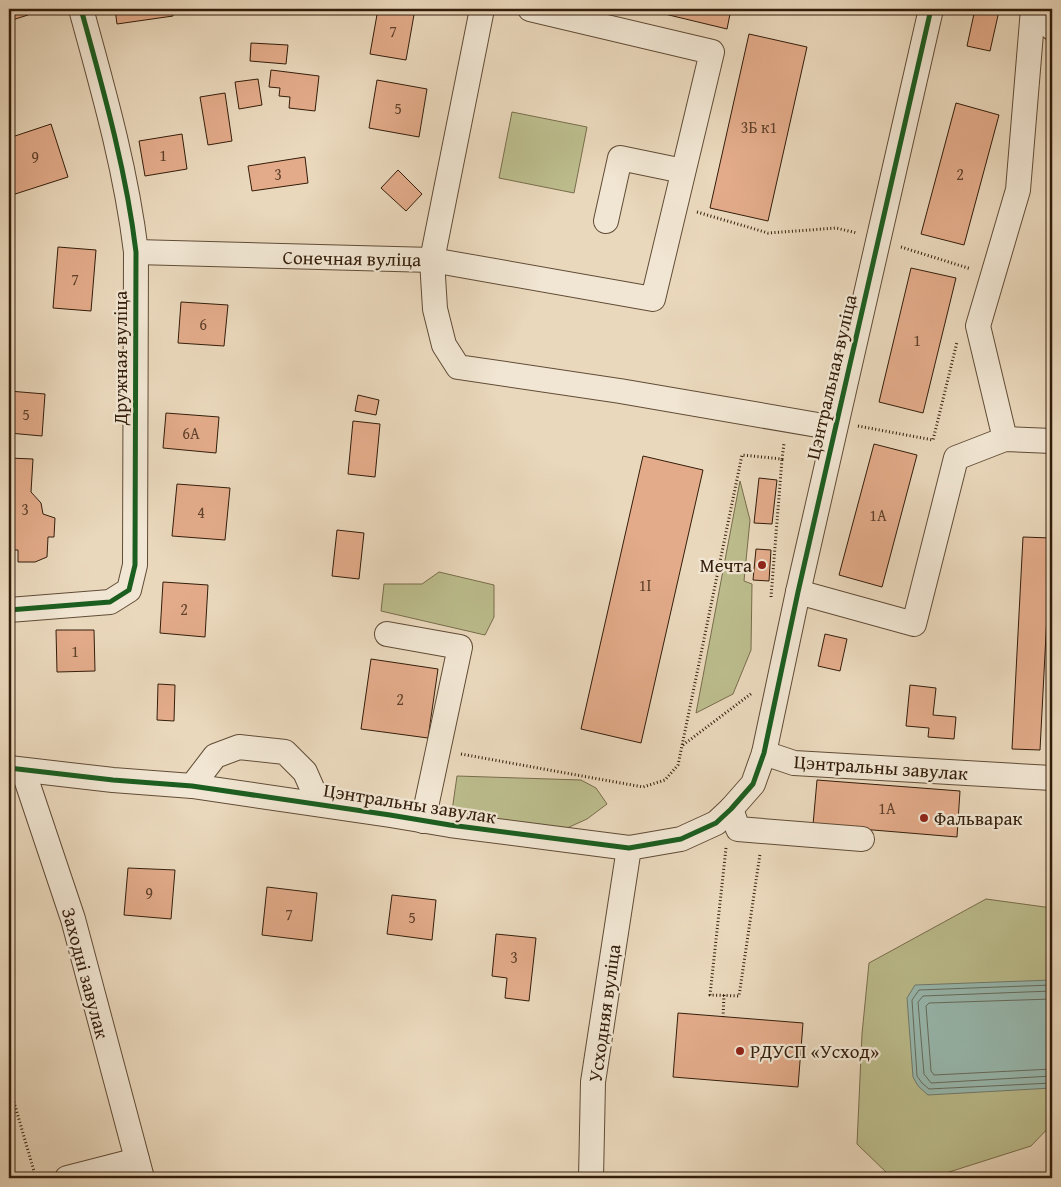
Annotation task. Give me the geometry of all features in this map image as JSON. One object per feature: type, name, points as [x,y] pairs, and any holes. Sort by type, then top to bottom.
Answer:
[{"type":"street","name":"Дружная вуліца","points":[[9,610],[110,602],[129,590],[135,565],[136,252],[130,206],[109,107],[81,9]]},
{"type":"street","name":"Сонечная вуліца","points":[[136,252],[432,260],[482,9]]},
{"type":"street","points":[[530,9],[712,52],[652,299],[432,260],[435,308],[444,345],[458,367],[620,391],[835,428]]},
{"type":"street","name":"Цэнтральная вуліца","points":[[764,753],[835,428],[866,232],[931,9]]},
{"type":"street","points":[[1032,9],[1052,28]]},
{"type":"street","points":[[1006,439],[978,326],[1018,190],[1032,9]]},
{"type":"street","points":[[606,221],[620,158],[683,171]]},
{"type":"street","points":[[798,592],[914,624],[956,458],[1006,439],[1052,441]]},
{"type":"street","points":[[387,634],[460,647],[423,821]]},
{"type":"street","points":[[192,786],[216,756],[239,748],[285,752],[305,772],[319,804]]},
{"type":"street","name":"Цэнтральны завулак","points":[[16,769],[192,786],[423,821],[629,848],[681,839],[716,823],[735,819],[753,784],[764,753],[794,763],[1052,778]]},
{"type":"street","name":"Заходні завулак","points":[[16,769],[73,919],[140,1169]]},
{"type":"street","points":[[735,819],[763,831],[862,839]]},
{"type":"street","name":"Усходняя вуліца","points":[[591,1178],[593,1082],[629,848]]},
{"type":"street","points":[[67,1178],[140,1169]]},
{"type":"path","points":[[675,205],[768,233],[836,228],[866,232],[993,276]]},
{"type":"path","points":[[771,602],[782,459],[788,419]]},
{"type":"path","points":[[933,440],[936,444]]},
{"type":"path","points":[[438,751],[643,787],[665,780],[678,765],[742,455],[782,459]]},
{"type":"path","points":[[735,819],[726,842],[710,994],[740,996],[763,831]]},
{"type":"path","points":[[723,1017],[724,995]]},
{"type":"path","points":[[9,1085],[36,1178]]},
{"type":"green space","points":[[512,112],[587,127],[574,193],[499,178]]},
{"type":"green space","points":[[740,481],[750,520],[744,581],[752,584],[751,650],[733,694],[696,713]]},
{"type":"green space","points":[[439,572],[494,585],[494,617],[485,635],[381,611],[384,584],[422,584]]},
{"type":"green space","points":[[457,776],[581,780],[596,788],[607,804],[587,819],[545,838],[450,825]]},
{"type":"green space","points":[[986,899],[1052,908],[1052,1124],[1031,1146],[946,1173],[889,1175],[857,1144],[862,1034],[869,963]]},
{"type":"water","points":[[1052,980],[1052,1088],[928,1095],[918,1086],[913,1077],[907,998],[915,985]]},
{"type":"building","points":[[9,9],[26,9],[28,15],[9,21]]},
{"type":"building","points":[[115,9],[172,9],[173,16],[117,24]]},
{"type":"building","points":[[378,9],[415,9],[406,60],[370,54]]},
{"type":"building","points":[[644,9],[731,9],[727,29]]},
{"type":"building","points":[[975,9],[999,11],[990,51],[967,46]]},
{"type":"building","points":[[749,34],[807,47],[768,221],[710,208]]},
{"type":"building","points":[[251,43],[288,45],[286,64],[250,61]]},
{"type":"building","points":[[271,70],[319,76],[315,111],[289,108],[290,97],[279,96],[280,88],[269,87]]},
{"type":"building","points":[[258,79],[262,105],[239,109],[235,82]]},
{"type":"building","points":[[377,80],[427,89],[419,137],[369,128]]},
{"type":"building","points":[[225,93],[232,141],[208,145],[200,97]]},
{"type":"building","points":[[956,103],[999,115],[964,245],[921,234]]},
{"type":"building","points":[[51,124],[68,177],[12,195],[9,185],[9,138]]},
{"type":"building","points":[[182,134],[187,169],[145,176],[139,141]]},
{"type":"building","points":[[305,157],[308,183],[252,191],[248,166]]},
{"type":"building","points":[[398,170],[422,194],[406,211],[381,188]]},
{"type":"building","points":[[58,247],[96,250],[91,311],[53,308]]},
{"type":"building","points":[[911,268],[956,278],[923,413],[879,402]]},
{"type":"building","points":[[181,302],[228,305],[224,346],[178,343]]},
{"type":"building","points":[[9,391],[45,394],[42,436],[9,433]]},
{"type":"building","points":[[358,395],[379,400],[376,415],[355,411]]},
{"type":"building","points":[[166,413],[219,417],[216,453],[163,448]]},
{"type":"building","points":[[353,421],[380,424],[375,477],[348,474]]},
{"type":"building","points":[[874,444],[917,455],[882,587],[839,575]]},
{"type":"building","points":[[643,456],[703,470],[641,743],[581,729]]},
{"type":"building","points":[[9,458],[33,459],[31,492],[41,503],[43,514],[55,518],[54,537],[48,537],[47,557],[35,562],[18,562],[18,550],[9,550]]},
{"type":"building","points":[[759,478],[777,480],[772,524],[754,523]]},
{"type":"building","points":[[177,484],[230,488],[225,540],[172,536]]},
{"type":"building","points":[[337,530],[364,533],[359,579],[332,576]]},
{"type":"building","points":[[1023,537],[1051,538],[1040,750],[1012,749]]},
{"type":"building","name":"Мечта","points":[[756,549],[771,550],[769,581],[753,580]]},
{"type":"building","points":[[163,582],[208,585],[205,637],[160,633]]},
{"type":"building","points":[[56,630],[94,630],[95,671],[57,672]]},
{"type":"building","points":[[825,634],[847,639],[840,671],[818,666]]},
{"type":"building","points":[[371,659],[438,669],[428,738],[361,729]]},
{"type":"building","points":[[158,684],[175,685],[174,721],[157,720]]},
{"type":"building","points":[[910,685],[936,688],[933,715],[956,717],[954,739],[928,737],[929,728],[906,726]]},
{"type":"building","points":[[817,780],[960,791],[957,837],[813,825]]},
{"type":"building","points":[[128,868],[175,870],[171,919],[124,915]]},
{"type":"building","points":[[267,887],[317,893],[312,941],[262,935]]},
{"type":"building","points":[[392,895],[436,900],[432,940],[387,934]]},
{"type":"building","points":[[496,934],[536,938],[529,1001],[505,998],[507,978],[492,976]]},
{"type":"building","points":[[678,1013],[803,1023],[798,1087],[673,1077]]},
{"type":"building","points":[[243,1173],[244,1178],[228,1178]]},
{"type":"cycle path","points":[[9,610],[110,602],[129,590],[135,565],[136,252],[120,160],[81,9]]},
{"type":"cycle path","points":[[9,768],[113,780],[192,786],[450,825],[629,848],[681,839],[716,823],[753,784],[764,753],[798,592],[931,9]]},
{"type":"place","name":"Мечта","points":[[762,565]]},
{"type":"place","name":"Фальварак","points":[[924,818]]},
{"type":"place","name":"РДУСП «Усход»","points":[[740,1051]]}]
